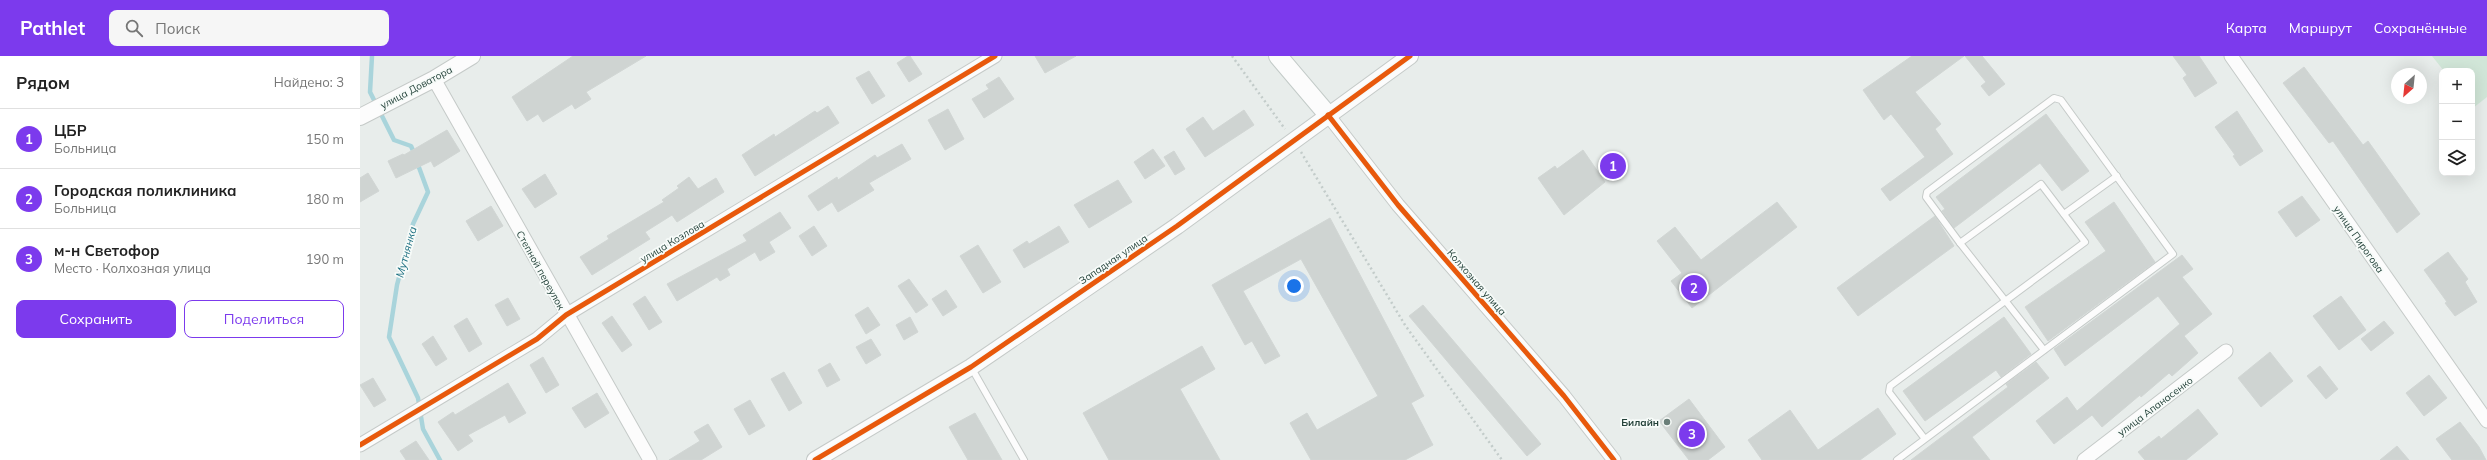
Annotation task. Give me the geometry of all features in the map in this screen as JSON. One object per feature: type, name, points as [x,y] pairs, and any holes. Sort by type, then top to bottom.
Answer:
[{"type":"main road","name":"Колхозная улица","points":[[1278,56],[1328,115]]},
{"type":"street","name":"улица Доватора","points":[[360,117],[393,98],[434,79],[472,56]]},
{"type":"street","name":"улица Козлова","points":[[360,444],[537,339],[566,315],[995,56]]},
{"type":"street","name":"Западная улица","points":[[815,460],[971,367],[1177,226],[1410,56]]},
{"type":"street","name":"улица Пирогова","points":[[2231,56],[2487,421]]},
{"type":"street","name":"Степной переулок","points":[[434,79],[566,315],[650,460]]},
{"type":"street","name":"Колхозная улица","points":[[1328,115],[1398,204],[1564,396],[1614,460]]},
{"type":"street","name":"улица Апанасенко","points":[[2084,460],[2226,351]]},
{"type":"lane","points":[[1897,460],[2173,254],[2061,100],[2054,98],[1927,192],[1926,197],[2044,350]]},
{"type":"lane","points":[[2064,214],[2117,176]]},
{"type":"lane","points":[[1925,439],[1889,392],[1890,386],[2085,242],[2041,184],[1960,243]]},
{"type":"lane","points":[[971,367],[1024,460]]},
{"type":"path","points":[[1232,56],[1293,140],[1405,325],[1502,460]]},
{"type":"green space","points":[[2432,56],[2487,56],[2487,97],[2475,106],[2475,68],[2442,68]]},
{"type":"building","points":[[573,56],[646,56],[586,92],[591,99],[575,109],[572,104],[543,122],[538,114],[527,121],[512,97]]},
{"type":"building","points":[[910,56],[922,74],[909,82],[897,63]]},
{"type":"building","points":[[1035,56],[1076,56],[1045,73]]},
{"type":"building","points":[[1912,56],[1964,56],[1915,92],[1941,124],[1935,129],[1953,154],[1890,201],[1881,189],[1925,157],[1891,114],[1884,120],[1863,90]]},
{"type":"building","points":[[1965,56],[1982,56],[2005,84],[1989,96],[1981,86],[1986,82]]},
{"type":"building","points":[[2173,56],[2199,56],[2217,83],[2195,97],[2183,78],[2187,75]]},
{"type":"building","points":[[2304,67],[2363,145],[2368,141],[2420,214],[2397,233],[2333,141],[2329,143],[2283,83]]},
{"type":"building","points":[[869,71],[885,96],[872,104],[856,78]]},
{"type":"building","points":[[999,77],[1014,99],[984,118],[972,99],[989,89],[986,85]]},
{"type":"building","points":[[828,106],[839,123],[755,176],[742,155],[774,134],[775,137],[815,111],[817,113]]},
{"type":"building","points":[[948,109],[964,139],[945,150],[928,120]]},
{"type":"building","points":[[1244,110],[1254,125],[1205,157],[1186,129],[1203,117],[1213,131]]},
{"type":"building","points":[[2237,111],[2263,151],[2240,166],[2233,156],[2235,155],[2215,127]]},
{"type":"building","points":[[2046,114],[2089,171],[2062,191],[2040,163],[1954,228],[1942,211],[1945,209],[1936,197]]},
{"type":"building","points":[[447,130],[460,151],[434,167],[431,161],[396,178],[388,161],[403,154],[404,155]]},
{"type":"building","points":[[902,144],[911,159],[869,183],[874,190],[838,212],[832,202],[818,211],[808,196],[837,177],[838,180],[875,155],[877,158]]},
{"type":"building","points":[[1153,149],[1165,166],[1145,179],[1134,162]]},
{"type":"building","points":[[1583,150],[1605,182],[1564,215],[1538,178],[1555,166],[1557,169]]},
{"type":"building","points":[[1174,151],[1185,169],[1175,175],[1164,157]]},
{"type":"building","points":[[368,173],[379,191],[360,202],[360,178]]},
{"type":"building","points":[[545,174],[557,194],[535,208],[522,189]]},
{"type":"building","points":[[689,177],[698,189],[716,178],[724,192],[677,222],[672,215],[645,232],[650,239],[592,275],[580,257],[609,239],[607,236],[664,202],[662,200],[679,188],[677,186]]},
{"type":"building","points":[[1118,180],[1132,202],[1089,228],[1074,205]]},
{"type":"building","points":[[2302,196],[2320,220],[2296,237],[2278,212]]},
{"type":"building","points":[[1777,202],[1797,227],[1692,308],[1671,281],[1682,273],[1657,241],[1675,227],[1701,260]]},
{"type":"building","points":[[2114,202],[2155,262],[2048,341],[2025,307],[2106,251],[2085,222]]},
{"type":"building","points":[[491,206],[503,226],[478,241],[466,221]]},
{"type":"building","points":[[780,212],[791,228],[769,242],[775,252],[760,261],[755,252],[727,269],[730,275],[720,281],[717,277],[677,301],[667,284],[747,241],[743,235]]},
{"type":"building","points":[[1935,216],[1954,246],[1858,316],[1837,288]]},
{"type":"building","points":[[1330,218],[1424,396],[1411,403],[1433,445],[1405,460],[1311,460],[1290,423],[1307,413],[1317,430],[1378,396],[1301,259],[1243,291],[1280,356],[1265,364],[1252,341],[1245,345],[1212,285]]},
{"type":"building","points":[[814,226],[827,246],[812,256],[799,236]]},
{"type":"building","points":[[1059,226],[1069,242],[1024,268],[1013,250],[1027,241],[1029,244]]},
{"type":"building","points":[[978,245],[1001,282],[983,293],[960,256]]},
{"type":"building","points":[[2448,252],[2468,279],[2465,282],[2477,302],[2455,316],[2424,270]]},
{"type":"building","points":[[2182,255],[2193,269],[2182,277],[2212,314],[2184,336],[2198,353],[2172,376],[2169,373],[2102,427],[2092,415],[2054,444],[2036,421],[2067,397],[2077,411],[2180,324],[2158,296],[2065,366],[2054,349]]},
{"type":"building","points":[[909,279],[928,305],[916,313],[898,286]]},
{"type":"building","points":[[946,290],[957,307],[943,316],[932,299]]},
{"type":"building","points":[[645,296],[662,322],[649,330],[633,304]]},
{"type":"building","points":[[2341,296],[2366,330],[2339,350],[2313,316]]},
{"type":"building","points":[[508,298],[520,319],[507,326],[495,305]]},
{"type":"building","points":[[1423,305],[1541,444],[1527,456],[1409,316]]},
{"type":"building","points":[[868,307],[880,325],[866,334],[855,315]]},
{"type":"building","points":[[612,316],[632,345],[622,352],[602,323]]},
{"type":"building","points":[[910,317],[918,332],[904,340],[896,325]]},
{"type":"building","points":[[2004,317],[2031,354],[2001,377],[1996,370],[1925,421],[1903,391]]},
{"type":"building","points":[[467,318],[482,344],[469,352],[454,326]]},
{"type":"building","points":[[2384,321],[2394,333],[2371,351],[2361,339]]},
{"type":"building","points":[[433,336],[447,359],[436,366],[422,344]]},
{"type":"building","points":[[871,339],[881,355],[866,364],[856,347]]},
{"type":"building","points":[[1202,346],[1215,369],[1180,389],[1220,460],[1109,460],[1083,413]]},
{"type":"building","points":[[2270,352],[2293,381],[2261,407],[2238,378]]},
{"type":"building","points":[[543,357],[559,385],[546,393],[530,365]]},
{"type":"building","points":[[2036,362],[2049,378],[1972,437],[1990,460],[1911,460],[2008,387],[2006,384]]},
{"type":"building","points":[[830,363],[840,380],[827,387],[818,370]]},
{"type":"building","points":[[2320,366],[2338,389],[2326,399],[2307,376]]},
{"type":"building","points":[[784,372],[802,403],[789,411],[771,379]]},
{"type":"building","points":[[2429,375],[2447,398],[2424,416],[2406,393]]},
{"type":"building","points":[[373,378],[386,400],[374,407],[360,385]]},
{"type":"building","points":[[508,383],[526,413],[509,423],[505,415],[468,435],[473,441],[458,451],[438,422],[453,412],[455,415]]},
{"type":"building","points":[[597,393],[609,413],[585,428],[572,408]]},
{"type":"building","points":[[1689,399],[1725,447],[1708,460],[1689,460],[1659,421]]},
{"type":"building","points":[[750,400],[765,426],[749,435],[734,409]]},
{"type":"building","points":[[1878,408],[1896,434],[1860,460],[1762,460],[1748,440],[1790,410],[1818,450]]},
{"type":"building","points":[[2198,409],[2218,434],[2186,460],[2145,460],[2138,452],[2159,436],[2161,439]]},
{"type":"building","points":[[975,413],[1002,460],[968,460],[949,427]]},
{"type":"building","points":[[2460,422],[2479,447],[2486,460],[2452,460],[2436,439]]},
{"type":"building","points":[[708,424],[722,447],[701,460],[669,460],[700,441],[694,432]]},
{"type":"building","points":[[416,441],[429,460],[406,460],[400,451]]},
{"type":"building","points":[[2397,446],[2409,460],[2380,460]]},
{"type":"waterway","name":"Мутнянка","points":[[372,56],[370,92],[394,140],[411,146],[415,155]]},
{"type":"waterway","name":"Мутнянка","points":[[417,162],[428,192],[413,224],[397,285],[389,337],[418,398],[423,429],[440,460]]},
{"type":"cycle path","points":[[360,445],[537,339],[566,315],[995,56]]},
{"type":"cycle path","points":[[815,460],[971,367],[1177,226],[1410,56]]},
{"type":"cycle path","points":[[1328,115],[1398,205],[1564,396],[1614,460]]},
{"type":"place","name":"ЦБР","points":[[1613,166]]},
{"type":"place","name":"Городская поликлиника","points":[[1694,288]]},
{"type":"place","name":"Билайн","points":[[1667,422]]},
{"type":"place","name":"м-н Светофор","points":[[1692,434]]}]
